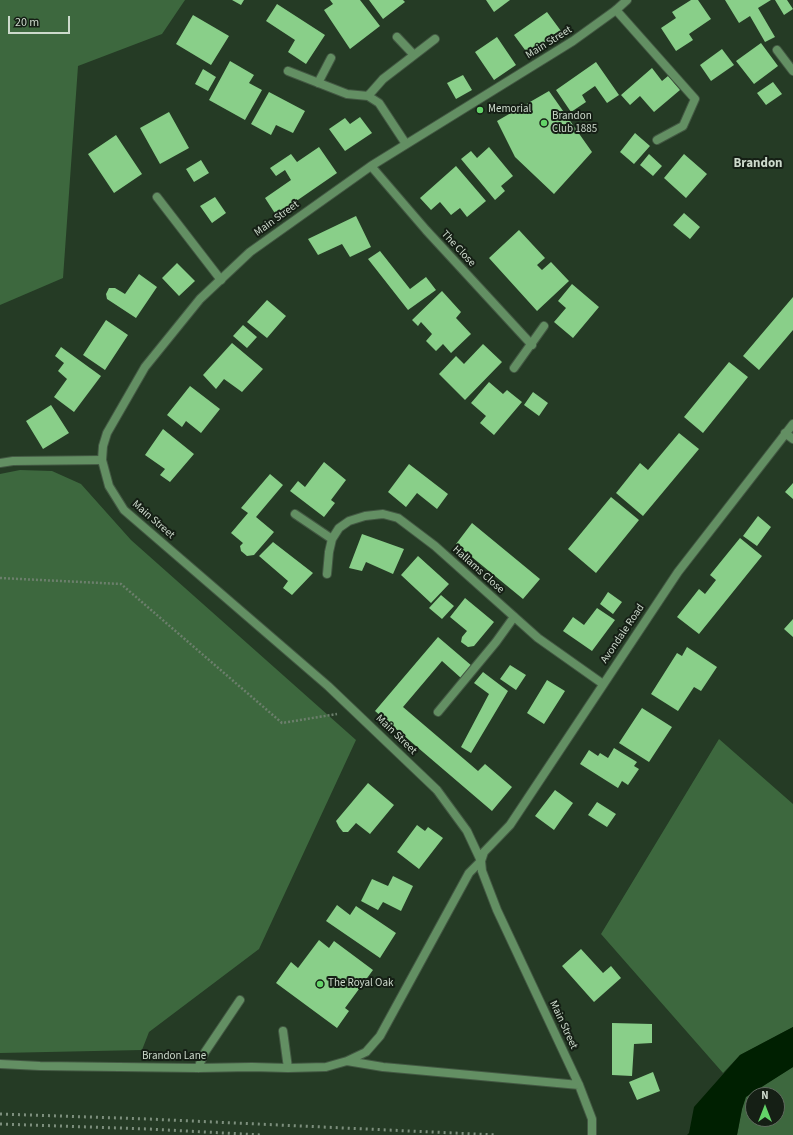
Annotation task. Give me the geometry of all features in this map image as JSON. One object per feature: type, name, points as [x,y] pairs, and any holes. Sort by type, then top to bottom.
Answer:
[{"type":"street","name":"Main Street","points":[[592,1135],[592,1119],[579,1085],[497,910],[482,872],[481,861],[467,831],[437,790],[355,711],[310,670],[124,510],[109,486],[102,460],[103,446],[107,433],[145,367],[200,299],[250,252],[371,166],[573,41],[616,10],[627,0]]},
{"type":"street","points":[[616,10],[695,98],[683,126],[657,140]]},
{"type":"street","points":[[397,36],[414,55]]},
{"type":"street","points":[[368,96],[383,79],[435,39]]},
{"type":"street","points":[[777,50],[793,71]]},
{"type":"street","points":[[318,83],[330,58]]},
{"type":"street","points":[[288,71],[347,94],[368,96],[379,103],[406,144]]},
{"type":"street","name":"The Close","points":[[371,166],[426,230],[532,345]]},
{"type":"street","points":[[158,197],[221,280]]},
{"type":"street","points":[[514,368],[532,345],[544,326]]},
{"type":"street","name":"Avondale Road","points":[[348,1062],[366,1052],[380,1036],[469,873],[481,861],[484,852],[510,825],[678,572],[793,424]]},
{"type":"street","points":[[785,433],[793,439]]},
{"type":"street","points":[[0,463],[13,461],[102,460]]},
{"type":"street","points":[[294,514],[332,540]]},
{"type":"street","name":"Hallams Close","points":[[327,574],[329,552],[332,540],[339,528],[349,522],[365,516],[383,514],[398,518],[435,546],[538,638],[603,684]]},
{"type":"street","points":[[438,712],[496,642],[514,617]]},
{"type":"street","points":[[198,1068],[205,1052],[240,1000]]},
{"type":"street","points":[[283,1031],[288,1068]]},
{"type":"street","points":[[348,1062],[383,1067],[579,1085]]},
{"type":"street","name":"Brandon Lane","points":[[0,1064],[40,1066],[288,1068],[326,1067],[348,1062]]},
{"type":"path","points":[[0,578],[122,584],[282,723],[355,711]]},
{"type":"shaded area","points":[[0,0],[185,0],[162,34],[78,66],[63,278],[0,305]]},
{"type":"shaded area","points":[[20,470],[52,471],[81,484],[131,540],[356,740],[259,949],[149,1032],[142,1050],[0,1053],[0,474]]},
{"type":"shaded area","points":[[719,739],[793,804],[793,1027],[740,1055],[723,1073],[601,934]]},
{"type":"shaded area","points":[[793,1027],[793,1067],[762,1087],[745,1087],[745,1100],[737,1135],[687,1135],[689,1133],[694,1107],[740,1055]]},
{"type":"shaded area","points":[[793,1067],[793,1135],[737,1135],[745,1097],[745,1127],[785,1127],[785,1087],[761,1087]]},
{"type":"building","points":[[232,0],[244,0],[241,5]]},
{"type":"building","points":[[330,0],[360,0],[380,26],[350,49],[324,10],[333,4]]},
{"type":"building","points":[[369,0],[403,0],[405,2],[383,19]]},
{"type":"building","points":[[486,0],[510,0],[494,12]]},
{"type":"building","points":[[691,0],[698,0],[711,19],[689,34],[693,40],[676,51],[661,28],[676,18],[672,12]]},
{"type":"building","points":[[725,0],[771,0],[758,8],[775,37],[765,42],[750,16],[739,23]]},
{"type":"building","points":[[775,0],[787,0],[793,9],[784,15]]},
{"type":"building","points":[[277,4],[325,35],[306,64],[288,52],[295,40],[266,21]]},
{"type":"building","points":[[547,12],[561,31],[528,54],[514,35]]},
{"type":"building","points":[[193,15],[229,36],[211,65],[176,44]]},
{"type":"building","points":[[497,37],[516,65],[494,80],[475,52]]},
{"type":"building","points":[[761,43],[778,66],[754,84],[736,61]]},
{"type":"building","points":[[722,49],[734,65],[711,81],[700,65]]},
{"type":"building","points":[[230,61],[254,75],[249,83],[262,90],[245,120],[209,100]]},
{"type":"building","points":[[596,62],[619,95],[607,103],[595,86],[582,95],[586,102],[571,112],[556,90]]},
{"type":"building","points":[[652,68],[662,81],[668,76],[680,90],[654,112],[640,96],[630,105],[621,95]]},
{"type":"building","points":[[203,69],[216,77],[208,91],[195,84]]},
{"type":"building","points":[[463,75],[472,90],[456,99],[447,83]]},
{"type":"building","points":[[773,82],[782,94],[766,105],[757,93]]},
{"type":"building","points":[[549,91],[592,152],[554,194],[515,157],[497,121]]},
{"type":"building","points":[[269,92],[305,111],[293,133],[276,125],[271,135],[251,124]]},
{"type":"building","points":[[169,112],[189,148],[160,164],[140,128]]},
{"type":"building","points":[[360,117],[372,133],[345,151],[329,129],[345,118],[350,124]]},
{"type":"building","points":[[635,133],[650,146],[634,164],[620,152]]},
{"type":"building","points":[[116,135],[142,174],[114,193],[88,154]]},
{"type":"building","points":[[319,147],[337,173],[276,215],[265,198],[291,180],[285,170],[276,176],[270,168],[291,154],[297,162]]},
{"type":"building","points":[[489,147],[513,176],[501,186],[505,191],[495,200],[461,159],[471,151],[477,158]]},
{"type":"building","points":[[649,154],[662,166],[653,176],[640,165]]},
{"type":"building","points":[[684,154],[707,174],[686,198],[664,178]]},
{"type":"building","points":[[201,160],[209,173],[194,182],[186,169]]},
{"type":"building","points":[[456,166],[486,201],[467,217],[460,208],[451,215],[440,202],[431,210],[420,198]]},
{"type":"building","points":[[215,197],[226,213],[212,223],[200,206]]},
{"type":"building","points":[[684,213],[700,227],[690,239],[673,225]]},
{"type":"building","points":[[356,216],[371,247],[350,257],[342,244],[318,255],[308,239]]},
{"type":"building","points":[[519,230],[545,258],[537,265],[542,270],[551,262],[569,281],[537,311],[489,258]]},
{"type":"building","points":[[380,251],[410,289],[426,277],[436,290],[408,310],[368,259]]},
{"type":"building","points":[[177,263],[195,281],[179,296],[162,278]]},
{"type":"building","points":[[139,274],[157,287],[136,318],[107,299],[106,294],[109,288],[115,288],[125,294]]},
{"type":"building","points":[[572,284],[599,307],[573,338],[554,322],[566,308],[558,301]]},
{"type":"building","points":[[442,291],[461,312],[456,318],[471,334],[451,353],[443,344],[436,351],[426,341],[432,334],[421,322],[418,326],[412,320]]},
{"type":"building","points":[[793,297],[793,330],[759,370],[743,356]]},
{"type":"building","points":[[267,300],[286,316],[267,338],[247,322]]},
{"type":"building","points":[[106,320],[128,335],[105,370],[83,355]]},
{"type":"building","points":[[243,325],[257,337],[247,348],[233,336]]},
{"type":"building","points":[[232,343],[263,369],[242,392],[224,379],[216,389],[203,375]]},
{"type":"building","points":[[483,344],[502,362],[465,400],[439,374],[456,356],[464,364]]},
{"type":"building","points":[[61,347],[101,376],[74,412],[54,397],[67,379],[58,371],[64,363],[55,356]]},
{"type":"building","points":[[729,362],[748,377],[703,433],[684,417]]},
{"type":"building","points":[[489,382],[503,394],[507,390],[522,402],[494,435],[480,423],[486,416],[471,403]]},
{"type":"building","points":[[190,386],[220,409],[201,433],[186,421],[182,427],[167,415]]},
{"type":"building","points":[[533,392],[548,403],[539,416],[524,405]]},
{"type":"building","points":[[51,405],[69,433],[43,449],[26,421]]},
{"type":"building","points":[[163,429],[194,454],[170,482],[160,475],[165,469],[145,455]]},
{"type":"building","points":[[679,433],[699,449],[643,516],[616,493],[640,463],[648,470]]},
{"type":"building","points":[[324,462],[346,480],[331,500],[335,503],[324,517],[290,491],[298,481],[305,487]]},
{"type":"building","points":[[409,464],[448,494],[437,509],[417,493],[406,507],[388,492]]},
{"type":"building","points":[[270,474],[283,485],[256,517],[274,532],[254,555],[247,556],[241,551],[240,546],[243,543],[231,533],[248,513],[241,508]]},
{"type":"building","points":[[793,483],[793,499],[785,492]]},
{"type":"building","points":[[611,497],[639,520],[596,573],[568,549]]},
{"type":"building","points":[[758,516],[771,527],[757,546],[743,536]]},
{"type":"building","points":[[472,523],[540,579],[523,599],[456,544]]},
{"type":"building","points":[[362,534],[404,549],[393,574],[366,562],[362,571],[349,568]]},
{"type":"building","points":[[740,538],[762,556],[699,634],[677,617],[699,589],[705,594],[716,580],[710,575]]},
{"type":"building","points":[[273,542],[313,573],[292,595],[283,588],[288,581],[259,556]]},
{"type":"building","points":[[418,556],[449,584],[431,603],[401,575]]},
{"type":"building","points":[[608,592],[622,602],[613,614],[600,604]]},
{"type":"building","points":[[441,595],[454,606],[442,619],[429,608]]},
{"type":"building","points":[[465,598],[494,622],[474,646],[468,647],[461,642],[462,637],[467,631],[450,617]]},
{"type":"building","points":[[597,608],[615,620],[592,651],[563,631],[573,617],[584,625]]},
{"type":"building","points":[[793,619],[793,637],[784,629]]},
{"type":"building","points":[[438,637],[472,666],[461,678],[442,661],[403,707],[478,771],[485,764],[512,787],[492,811],[375,711]]},
{"type":"building","points":[[687,647],[717,667],[701,691],[694,687],[678,711],[651,694],[677,653],[682,656]]},
{"type":"building","points":[[510,665],[526,675],[516,690],[500,679]]},
{"type":"building","points":[[483,672],[508,691],[471,753],[461,747],[489,694],[474,683]]},
{"type":"building","points":[[547,680],[565,691],[544,724],[527,713]]},
{"type":"building","points":[[642,708],[672,727],[649,762],[619,743]]},
{"type":"building","points":[[614,748],[637,762],[634,766],[639,769],[628,785],[622,781],[618,788],[580,764],[589,750],[598,756],[600,753],[608,758]]},
{"type":"building","points":[[368,783],[394,805],[370,834],[356,823],[348,832],[343,832],[336,821]]},
{"type":"building","points":[[555,790],[573,803],[554,830],[535,816]]},
{"type":"building","points":[[597,802],[616,814],[607,827],[588,815]]},
{"type":"building","points":[[417,825],[425,831],[428,827],[443,838],[419,869],[397,852]]},
{"type":"building","points":[[393,876],[413,886],[401,911],[383,902],[378,910],[361,901],[372,879],[388,886]]},
{"type":"building","points":[[337,905],[350,915],[356,906],[396,933],[380,958],[326,921]]},
{"type":"building","name":"The Royal Oak","points":[[319,940],[329,948],[334,941],[373,970],[345,1008],[349,1011],[337,1028],[276,983],[291,962],[298,968]]},
{"type":"building","points":[[581,949],[603,973],[611,966],[621,978],[594,1002],[562,966]]},
{"type":"building","points":[[612,1023],[652,1024],[652,1043],[634,1044],[632,1076],[612,1075]]},
{"type":"building","points":[[653,1072],[660,1091],[637,1100],[629,1082]]},
{"type":"railway","points":[[0,1114],[148,1119],[497,1135]]},
{"type":"railway","points":[[0,1124],[148,1129],[262,1135]]},
{"type":"place","name":"Memorial","points":[[480,110]]},
{"type":"place","name":"Brandon Club 1885","points":[[544,123]]},
{"type":"place","name":"The Royal Oak","points":[[320,984]]},
{"type":"district","name":"Brandon","points":[[758,164]]}]
